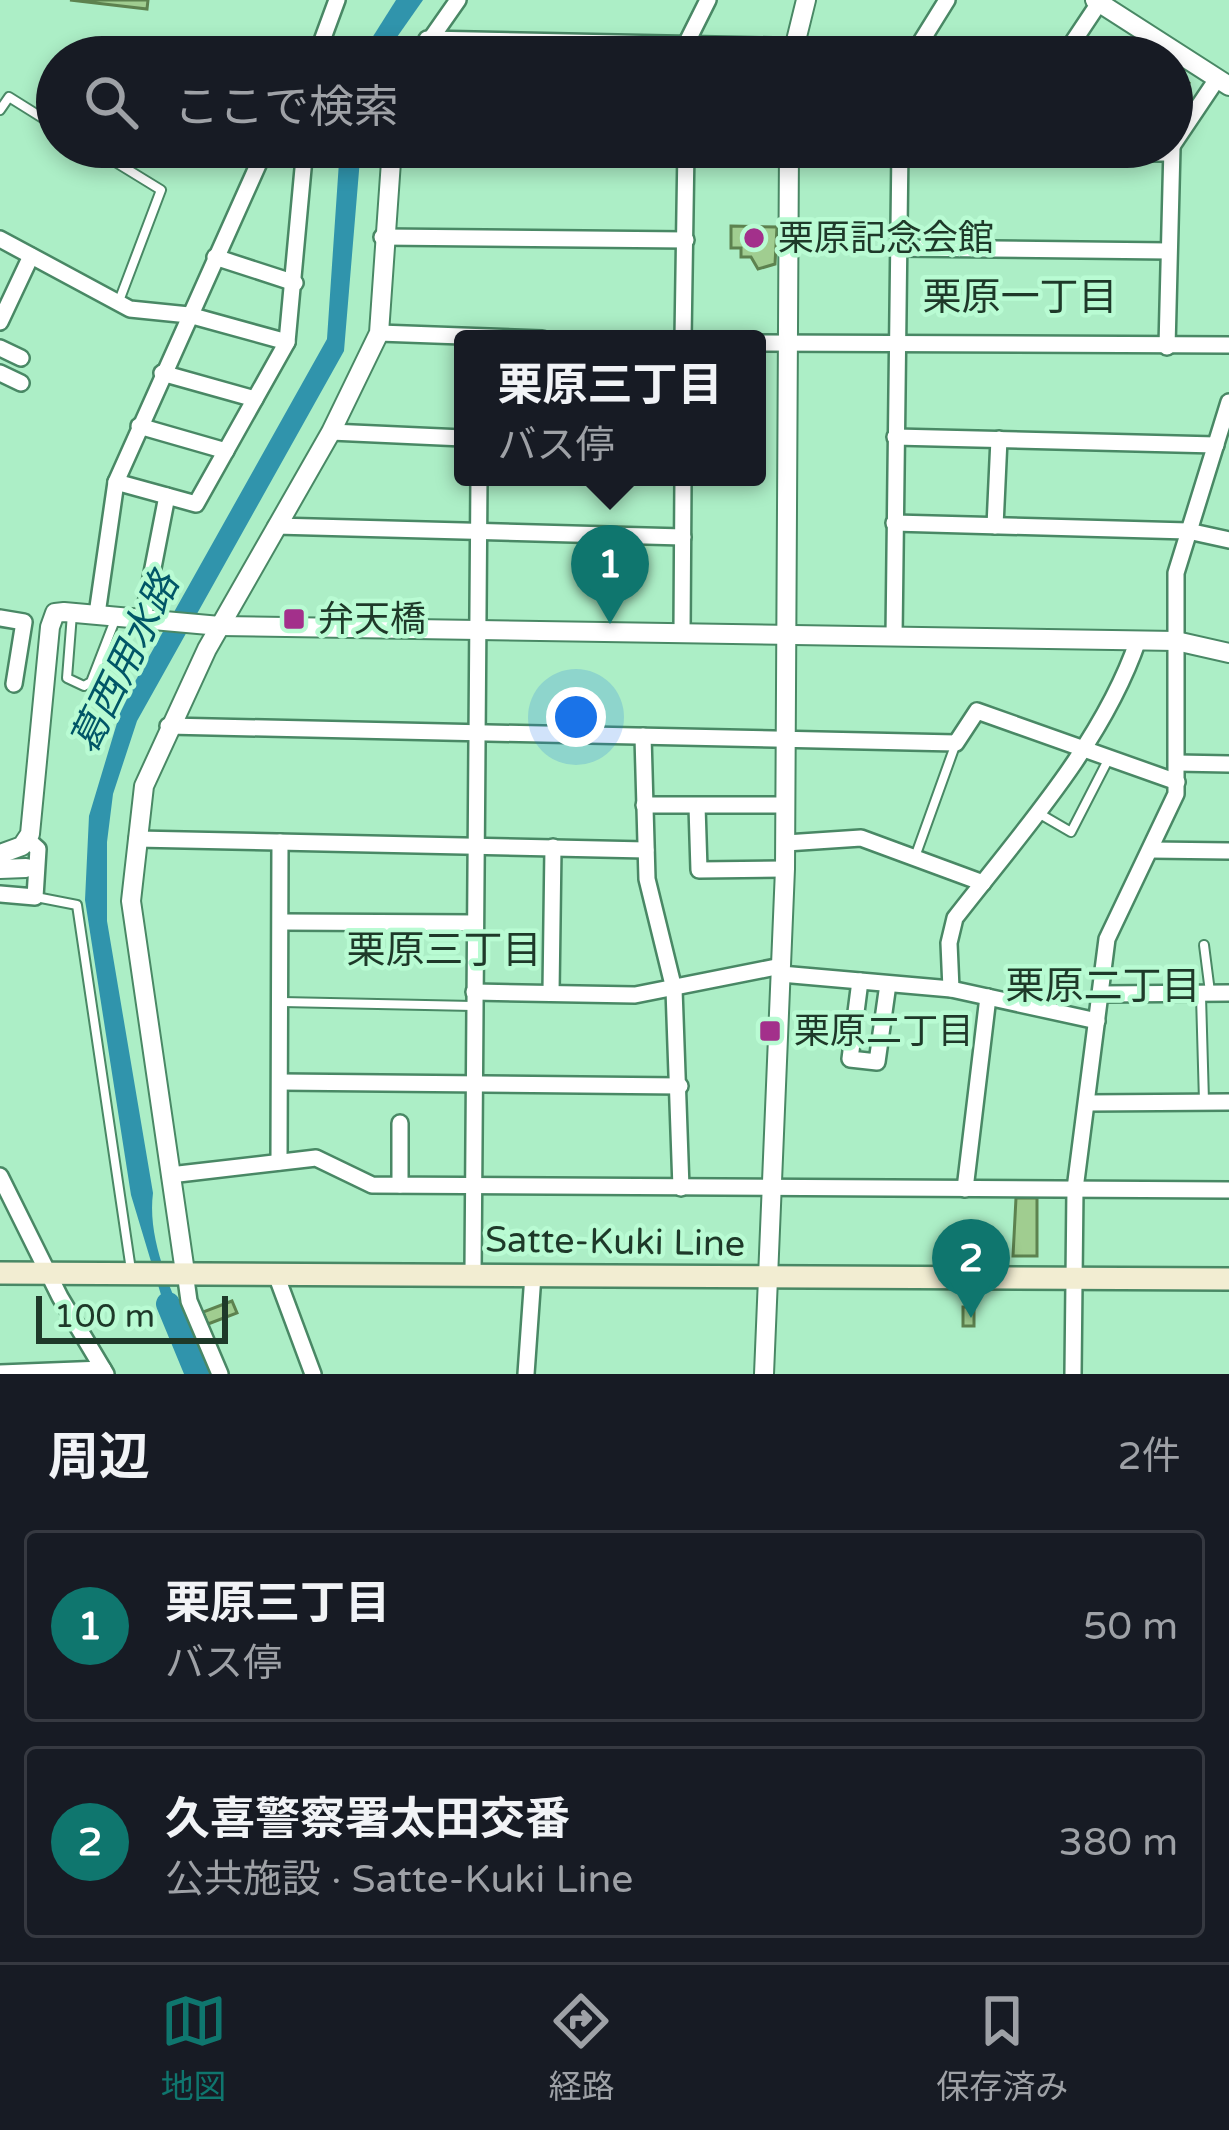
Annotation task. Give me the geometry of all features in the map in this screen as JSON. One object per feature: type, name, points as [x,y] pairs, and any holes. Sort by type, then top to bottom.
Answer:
[{"type":"main road","name":"Satte-Kuki Line","points":[[0,1274],[1229,1279]]},
{"type":"street","points":[[324,36],[337,0]]},
{"type":"street","points":[[429,36],[458,0]]},
{"type":"street","points":[[692,36],[708,0]]},
{"type":"street","points":[[797,36],[806,0]]},
{"type":"street","points":[[925,36],[947,0]]},
{"type":"street","points":[[1076,36],[1097,1],[1151,36]]},
{"type":"street","points":[[1193,63],[1223,82],[1193,120]]},
{"type":"street","points":[[106,615],[116,482],[256,168]]},
{"type":"street","points":[[116,482],[196,504],[287,342],[303,168]]},
{"type":"street","points":[[220,1374],[179,1272],[131,901],[136,839],[147,772],[168,726],[331,431],[379,333],[390,168]]},
{"type":"street","points":[[683,330],[686,168]]},
{"type":"street","points":[[764,1374],[785,869],[789,168]]},
{"type":"street","points":[[894,637],[900,168]]},
{"type":"street","points":[[1167,347],[1170,168]]},
{"type":"street","points":[[382,237],[686,240]]},
{"type":"street","points":[[0,239],[146,314],[189,315],[287,342]]},
{"type":"street","points":[[898,248],[1168,251]]},
{"type":"street","points":[[0,322],[31,256]]},
{"type":"street","points":[[215,257],[295,283]]},
{"type":"street","points":[[379,333],[454,337]]},
{"type":"street","points":[[766,344],[1229,345]]},
{"type":"street","points":[[0,348],[21,358]]},
{"type":"street","points":[[0,373],[20,383]]},
{"type":"street","points":[[162,373],[255,400]]},
{"type":"street","points":[[1073,1374],[1075,1189],[1107,939],[1151,850],[1177,782],[1176,573],[1228,409]]},
{"type":"street","points":[[139,426],[226,451]]},
{"type":"street","points":[[331,431],[454,438]]},
{"type":"street","points":[[895,437],[1216,445]]},
{"type":"street","points":[[995,526],[999,440]]},
{"type":"street","points":[[473,1274],[479,486]]},
{"type":"street","points":[[682,634],[683,486]]},
{"type":"street","points":[[151,620],[167,496]]},
{"type":"street","points":[[894,524],[1188,531],[1229,540]]},
{"type":"street","points":[[276,526],[682,537]]},
{"type":"street","points":[[28,840],[52,618],[73,612],[220,626],[1176,641],[1229,653]]},
{"type":"street","points":[[0,618],[24,622],[7,683],[44,690]]},
{"type":"street","points":[[951,989],[949,943],[956,918],[1080,749],[1125,680],[1138,640]]},
{"type":"street","points":[[168,726],[956,743],[977,711],[1177,782]]},
{"type":"street","points":[[643,736],[647,879],[674,989],[681,1188]]},
{"type":"street","points":[[1177,763],[1229,764]]},
{"type":"street","points":[[644,805],[786,805]]},
{"type":"street","points":[[698,806],[700,870],[785,869]]},
{"type":"street","points":[[785,843],[861,838],[983,883]]},
{"type":"street","points":[[136,839],[646,850]]},
{"type":"street","points":[[0,854],[28,840]]},
{"type":"street","points":[[0,894],[35,897],[38,849],[28,840]]},
{"type":"street","points":[[279,1162],[280,842]]},
{"type":"street","points":[[551,992],[553,847]]},
{"type":"street","points":[[1151,850],[1229,850]]},
{"type":"street","points":[[0,869],[26,868]]},
{"type":"street","points":[[283,922],[475,923]]},
{"type":"street","points":[[473,999],[551,992],[635,995],[781,970],[951,989],[1097,1021]]},
{"type":"street","points":[[860,981],[850,1059],[877,1062],[888,984]]},
{"type":"street","points":[[1101,994],[1229,993]]},
{"type":"street","points":[[965,1190],[988,998]]},
{"type":"street","points":[[280,1082],[680,1086]]},
{"type":"street","points":[[1088,1102],[1229,1102]]},
{"type":"street","points":[[400,1123],[400,1185]]},
{"type":"street","points":[[170,1175],[323,1159],[366,1184],[1229,1190]]},
{"type":"street","points":[[0,1176],[104,1371],[0,1372]]},
{"type":"street","points":[[275,1272],[313,1374]]},
{"type":"street","points":[[526,1374],[533,1275]]},
{"type":"lane","points":[[0,110],[9,97],[36,114]]},
{"type":"lane","points":[[119,302],[161,190],[125,168]]},
{"type":"lane","points":[[73,612],[67,678],[84,686],[92,682],[106,615]]},
{"type":"lane","points":[[914,859],[956,743]]},
{"type":"lane","points":[[1036,812],[1071,832],[1108,758]]},
{"type":"lane","points":[[35,897],[76,904],[136,1272]]},
{"type":"lane","points":[[1204,945],[1204,1102]]},
{"type":"lane","points":[[281,1002],[473,999]]},
{"type":"water","points":[[396,0],[423,0],[398,36],[373,36]]},
{"type":"water","points":[[339,168],[359,168],[344,351],[137,721],[113,794],[107,842],[107,921],[153,1193],[157,1246],[188,1331],[174,1338],[131,1195],[85,900],[89,816],[123,703],[327,339]]},
{"type":"building","points":[[70,0],[148,0],[147,9]]},
{"type":"building","name":"栗原記念会館","points":[[731,226],[777,227],[775,264],[758,269],[751,257],[741,257],[741,248],[731,248]]},
{"type":"building","points":[[1016,1198],[1037,1198],[1037,1256],[1013,1256]]},
{"type":"building","points":[[232,1301],[237,1313],[208,1324],[203,1312]]},
{"type":"building","points":[[963,1307],[974,1307],[974,1326],[963,1326]]},
{"type":"waterway","name":"葛西用水路","points":[[168,1304],[197,1374]]},
{"type":"place","name":"栗原記念会館","points":[[754,238]]},
{"type":"place","name":"弁天橋","points":[[294,619]]},
{"type":"place","name":"栗原三丁目","points":[[610,624]]},
{"type":"place","name":"栗原二丁目","points":[[770,1031]]},
{"type":"place","name":"久喜警察署太田交番","points":[[971,1318]]},
{"type":"district","name":"栗原一丁目","points":[[1020,297]]},
{"type":"district","name":"栗原三丁目","points":[[444,950]]},
{"type":"district","name":"栗原二丁目","points":[[1103,986]]}]
